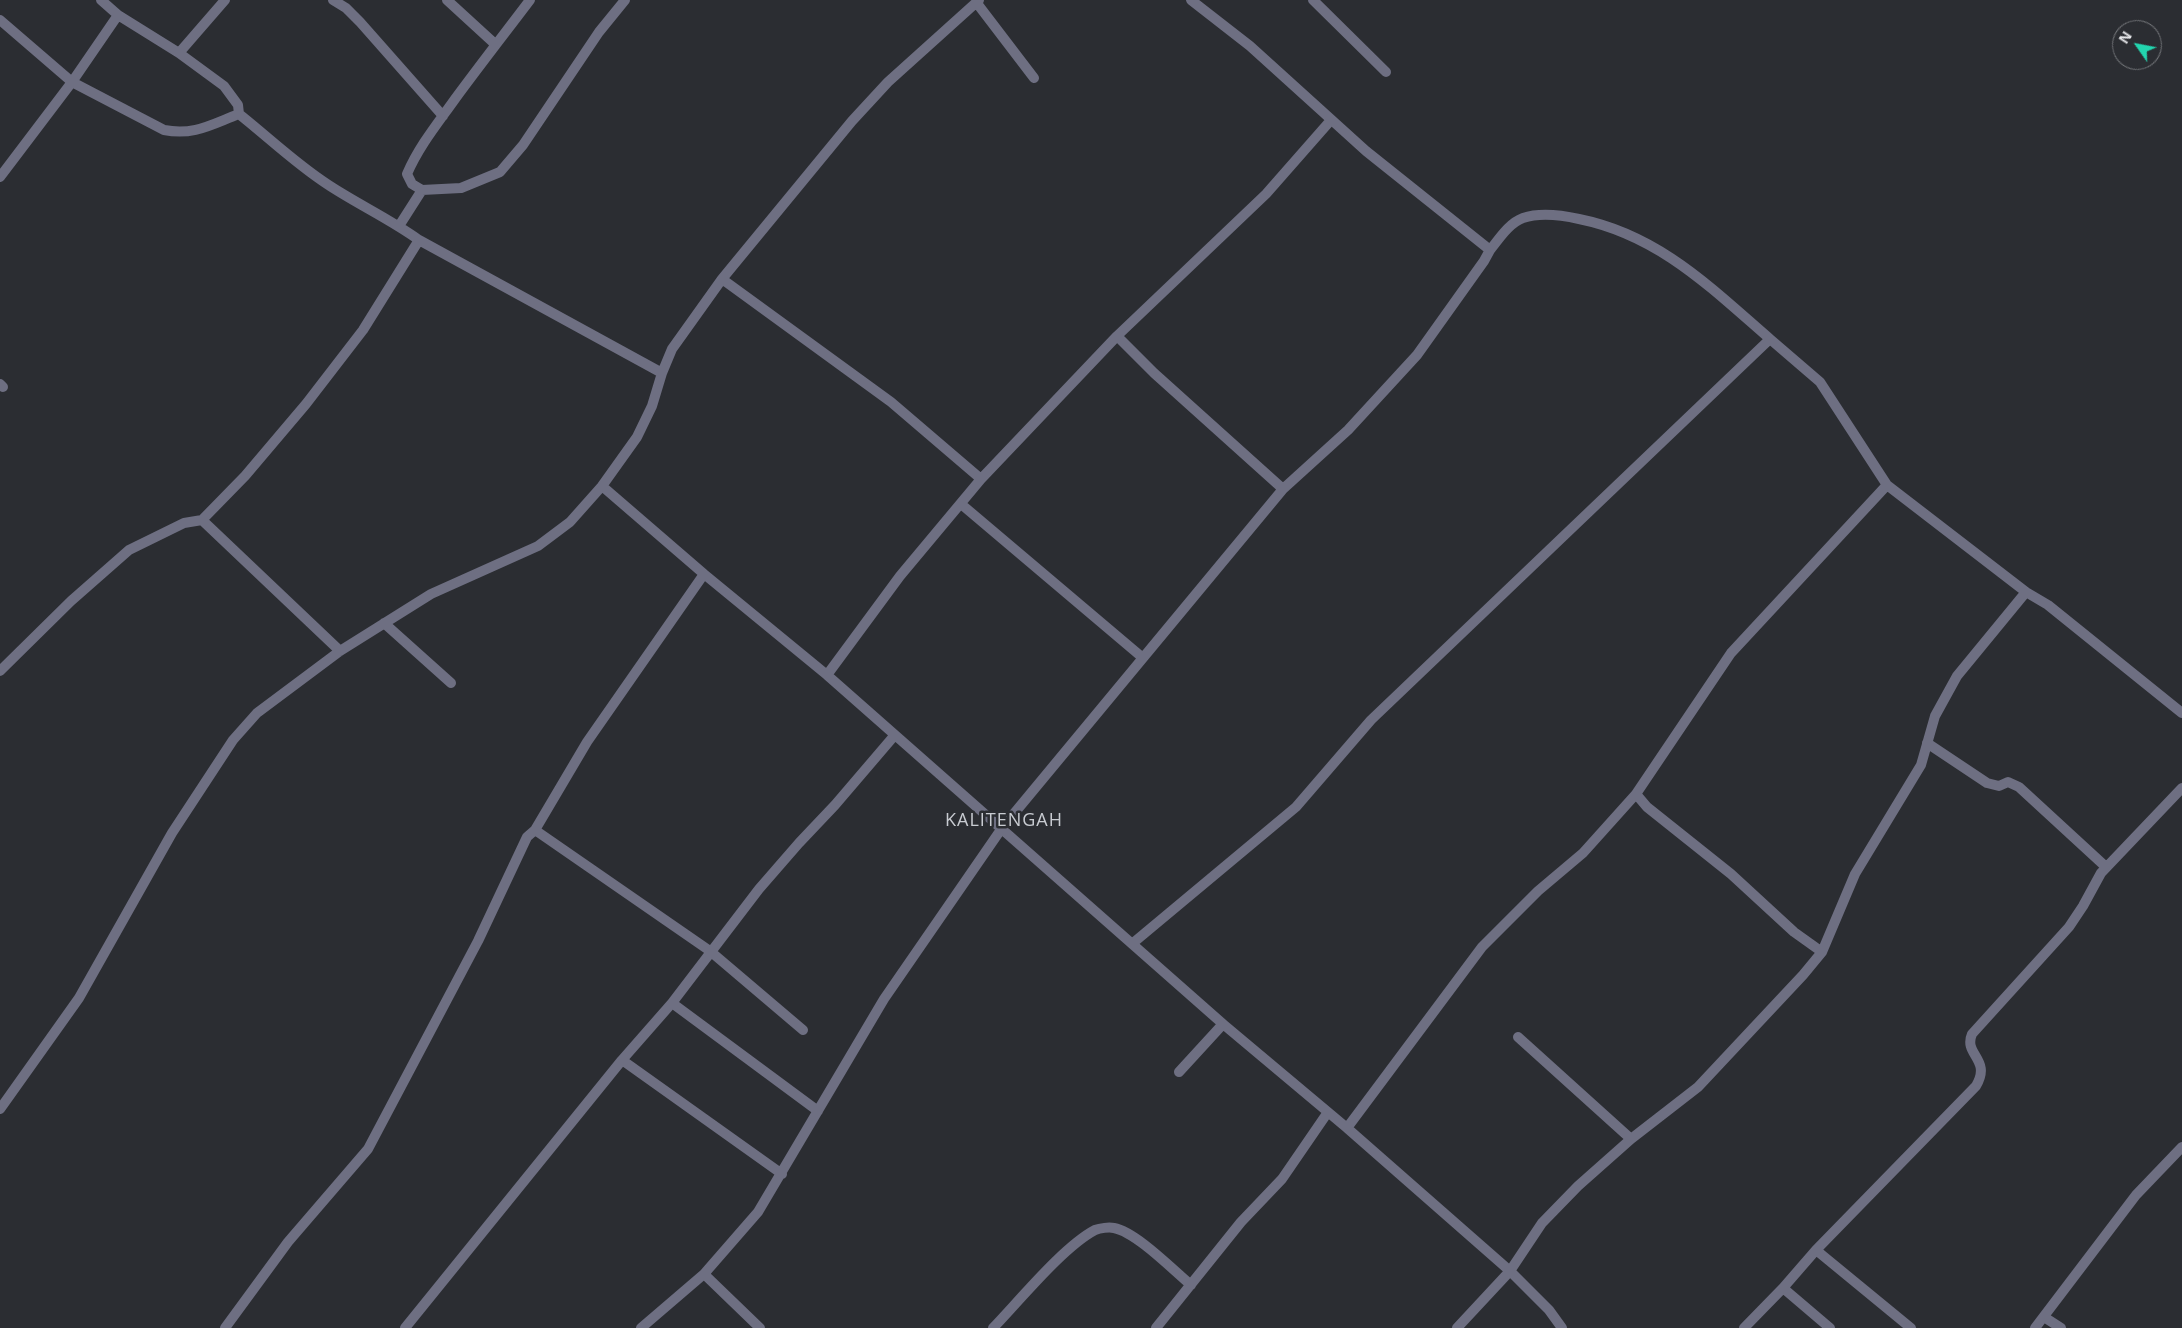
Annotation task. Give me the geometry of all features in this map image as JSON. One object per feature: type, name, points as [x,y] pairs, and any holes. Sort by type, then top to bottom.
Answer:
[{"type":"street","points":[[101,0],[118,15],[179,53],[224,86],[238,105],[239,114],[324,183],[420,240],[662,373]]},
{"type":"street","points":[[179,53],[225,0]]},
{"type":"street","points":[[333,0],[346,8],[360,22],[443,116]]},
{"type":"street","points":[[446,0],[495,44]]},
{"type":"street","points":[[530,0],[495,44],[424,141],[407,174],[412,184],[422,190],[461,188],[500,172],[523,145],[599,32],[625,0]]},
{"type":"street","points":[[1191,0],[1250,46],[1366,151],[1490,250]]},
{"type":"street","points":[[1313,0],[1386,72]]},
{"type":"street","points":[[0,1108],[79,998],[172,833],[233,740],[257,713],[340,651],[431,594],[538,546],[570,522],[602,486],[636,437],[652,406],[672,349],[722,280],[852,121],[888,82],[977,1],[1034,78]]},
{"type":"street","points":[[0,177],[72,82],[118,15]]},
{"type":"street","points":[[0,20],[72,82],[164,130],[178,133],[192,132],[239,114]]},
{"type":"street","points":[[827,675],[900,576],[981,479],[1117,336],[1266,194],[1331,120]]},
{"type":"street","points":[[399,226],[422,190]]},
{"type":"street","points":[[641,1328],[704,1274],[758,1212],[884,999],[1002,828],[1283,489],[1348,430],[1417,355],[1490,250],[1505,231],[1522,218],[1556,214],[1590,221],[1631,234],[1682,263],[1820,382],[1887,485],[2026,592],[2048,604],[2182,713]]},
{"type":"street","points":[[0,671],[71,601],[129,550],[184,523],[202,520],[245,476],[363,330],[420,240]]},
{"type":"street","points":[[722,280],[891,402],[981,479]]},
{"type":"street","points":[[1117,336],[1283,489]]},
{"type":"street","points":[[1133,943],[1296,807],[1371,720],[1770,339]]},
{"type":"street","points":[[1347,1128],[1482,946],[1538,890],[1582,853],[1636,794],[1731,653],[1887,485]]},
{"type":"street","points":[[602,486],[704,574],[827,675],[1223,1024],[1347,1128],[1510,1271],[1549,1310],[1562,1328]]},
{"type":"street","points":[[961,504],[1143,658]]},
{"type":"street","points":[[202,520],[340,651]]},
{"type":"street","points":[[225,1328],[288,1242],[368,1149],[478,941],[528,837],[535,830],[586,742],[704,574]]},
{"type":"street","points":[[1457,1328],[1510,1271],[1542,1223],[1578,1186],[1631,1139],[1698,1087],[1803,975],[1822,952],[1855,874],[1921,765],[1935,716],[1957,676],[2026,592]]},
{"type":"street","points":[[384,623],[451,683]]},
{"type":"street","points":[[405,1328],[622,1060],[672,1003],[710,951],[793,850],[835,806],[894,736]]},
{"type":"street","points":[[1927,743],[1987,783],[1999,786],[2008,782],[2019,787],[2106,867]]},
{"type":"street","points":[[1744,1328],[1783,1288],[1816,1250],[1976,1086],[1982,1073],[1982,1066],[1971,1047],[1970,1040],[1972,1034],[2069,927],[2106,867],[2182,788]]},
{"type":"street","points":[[1636,794],[1647,807],[1731,874],[1794,932],[1822,952]]},
{"type":"street","points":[[535,830],[710,951],[804,1030]]},
{"type":"street","points":[[672,1003],[818,1111]]},
{"type":"street","points":[[1179,1072],[1223,1024]]},
{"type":"street","points":[[1518,1037],[1631,1139]]},
{"type":"street","points":[[622,1060],[782,1174]]},
{"type":"street","points":[[1156,1328],[1241,1222],[1282,1179],[1328,1112]]},
{"type":"street","points":[[2035,1328],[2136,1194],[2182,1147]]},
{"type":"street","points":[[993,1328],[1057,1261],[1081,1239],[1098,1229],[1114,1228],[1133,1236],[1191,1284]]},
{"type":"street","points":[[1816,1250],[1911,1328]]},
{"type":"street","points":[[704,1274],[760,1328]]},
{"type":"street","points":[[1783,1288],[1830,1328]]},
{"type":"street","points":[[2044,1317],[2061,1328]]},
{"type":"district","name":"KALITENGAH","points":[[1004,821]]}]
